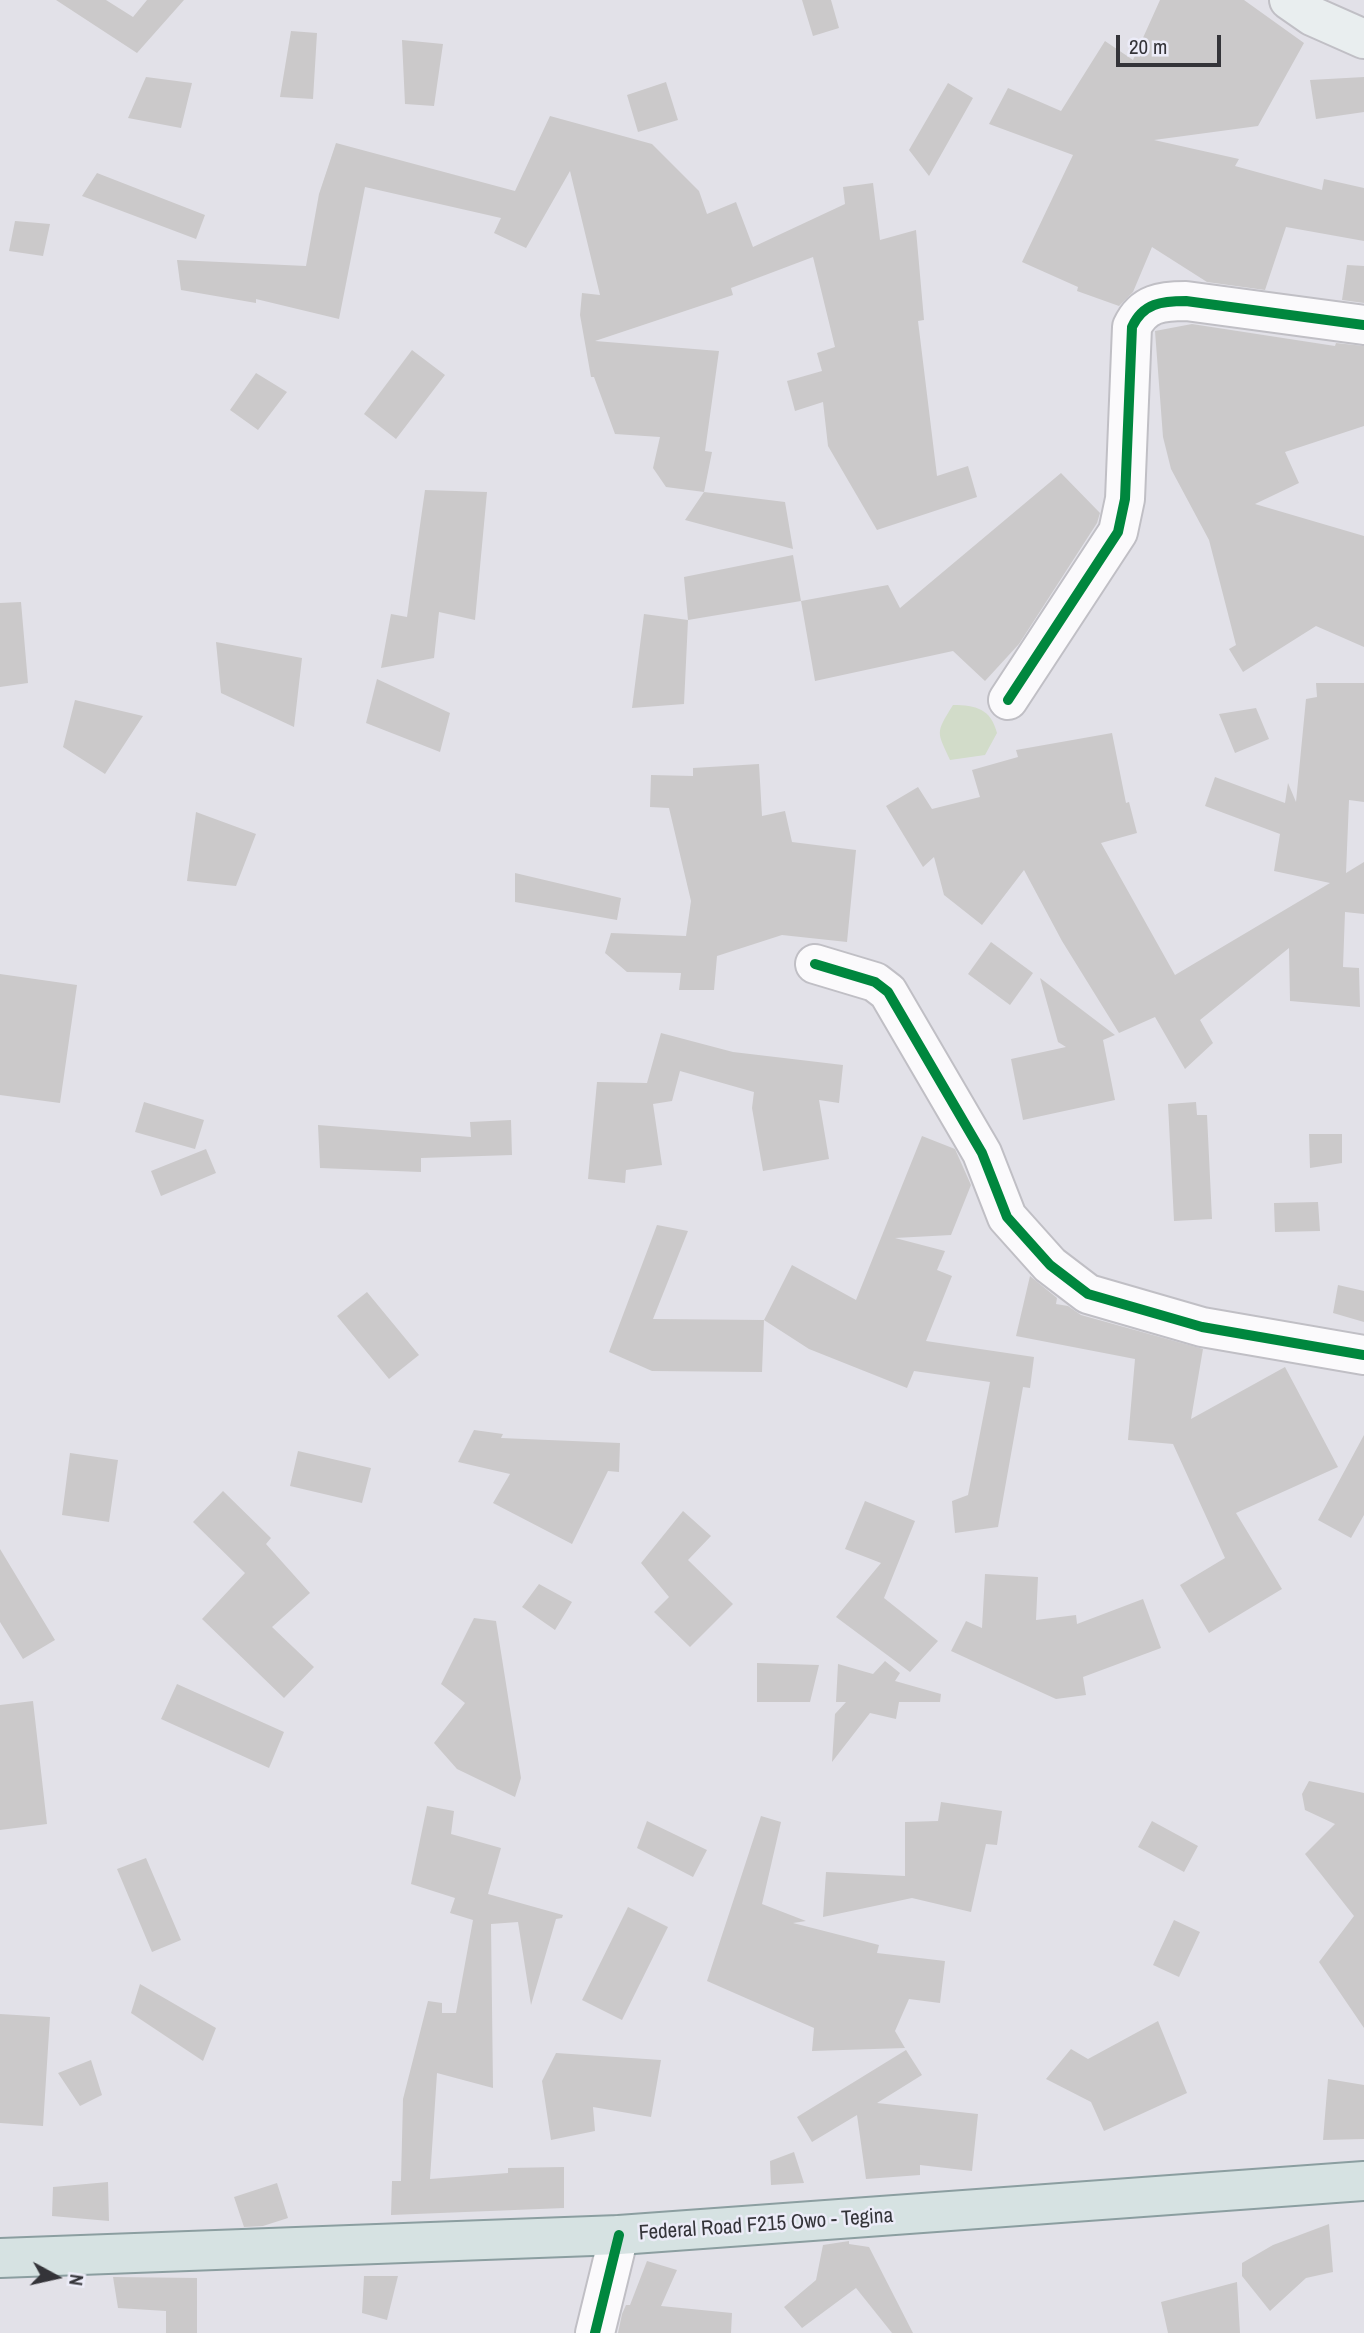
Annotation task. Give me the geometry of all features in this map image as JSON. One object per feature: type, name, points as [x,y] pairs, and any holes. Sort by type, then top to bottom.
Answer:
[{"type":"main road","name":"Federal Road F215 Owo - Tegina","points":[[0,2258],[619,2235],[1364,2181]]},
{"type":"street","points":[[1289,0],[1312,16],[1364,39]]},
{"type":"street","points":[[1009,700],[1118,532],[1125,499],[1132,327],[1138,313],[1164,301],[1186,301],[1364,325]]},
{"type":"street","points":[[815,964],[875,982],[888,992],[982,1153],[1007,1217],[1050,1265],[1088,1294],[1202,1326],[1364,1355]]},
{"type":"street","points":[[594,2333],[619,2235]]},
{"type":"green space","points":[[953,705],[981,710],[991,718],[997,733],[985,755],[950,760],[940,732]]},
{"type":"building","points":[[56,0],[106,0],[133,17],[147,0],[184,0],[137,53]]},
{"type":"building","points":[[802,0],[831,0],[839,28],[813,36]]},
{"type":"building","points":[[1160,0],[1244,0],[1304,43],[1258,126],[1154,140],[1239,159],[1235,166],[1322,190],[1324,179],[1364,188],[1364,241],[1286,227],[1265,290],[1207,282],[1152,247],[1133,292],[1119,306],[1077,291],[1078,287],[1022,262],[1073,155],[989,124],[1008,88],[1061,111],[1105,41],[1133,60]]},
{"type":"building","points":[[291,31],[317,33],[313,99],[280,97]]},
{"type":"building","points":[[402,40],[443,44],[434,106],[405,104]]},
{"type":"building","points":[[146,77],[192,83],[181,128],[128,118]]},
{"type":"building","points":[[1364,77],[1364,112],[1316,119],[1310,80]]},
{"type":"building","points":[[666,82],[678,120],[638,132],[627,95]]},
{"type":"building","points":[[948,83],[973,98],[929,176],[909,150]]},
{"type":"building","points":[[550,116],[652,144],[699,191],[707,214],[736,202],[753,247],[845,204],[843,187],[873,183],[880,240],[916,230],[924,320],[918,321],[937,476],[968,466],[977,497],[877,530],[828,446],[823,402],[795,411],[787,381],[822,371],[817,353],[835,347],[813,257],[731,288],[733,295],[595,341],[719,351],[705,451],[712,452],[704,492],[666,487],[653,468],[660,437],[615,434],[594,377],[591,377],[580,315],[582,293],[600,295],[570,171],[526,248],[494,233],[501,218],[365,187],[339,319],[256,299],[256,303],[181,290],[177,260],[306,266],[319,194],[336,143],[515,191]]},
{"type":"building","points":[[97,173],[205,215],[196,239],[82,196]]},
{"type":"building","points":[[15,221],[50,224],[43,256],[9,251]]},
{"type":"building","points":[[1347,265],[1364,266],[1364,303],[1342,300]]},
{"type":"building","points":[[1192,324],[1335,346],[1336,343],[1364,346],[1364,426],[1285,452],[1299,483],[1255,504],[1364,536],[1364,647],[1316,626],[1243,672],[1229,649],[1236,645],[1209,540],[1171,469],[1163,437],[1155,331]]},
{"type":"building","points":[[412,350],[445,375],[396,439],[364,414]]},
{"type":"building","points":[[256,373],[287,392],[258,430],[230,410]]},
{"type":"building","points":[[1061,473],[1100,513],[1097,523],[1019,644],[985,681],[953,651],[815,681],[801,601],[888,585],[900,608]]},
{"type":"building","points":[[425,490],[487,492],[475,620],[439,612],[434,658],[381,668],[391,614],[407,617]]},
{"type":"building","points":[[704,492],[785,502],[793,549],[685,520]]},
{"type":"building","points":[[793,555],[801,601],[688,620],[684,577]]},
{"type":"building","points":[[21,602],[28,683],[0,687],[0,603]]},
{"type":"building","points":[[644,614],[688,620],[684,704],[632,708]]},
{"type":"building","points":[[216,642],[302,658],[294,727],[221,693]]},
{"type":"building","points":[[377,679],[450,713],[440,752],[366,723]]},
{"type":"building","points":[[1316,683],[1364,683],[1364,802],[1349,800],[1346,873],[1364,862],[1364,914],[1345,912],[1343,967],[1359,968],[1360,1007],[1290,1001],[1289,948],[1200,1020],[1213,1043],[1185,1069],[1155,1017],[1119,1033],[1062,941],[1024,870],[982,925],[944,895],[934,857],[923,867],[886,806],[918,787],[932,809],[980,797],[972,770],[1018,757],[1016,750],[1112,733],[1126,803],[1129,802],[1137,833],[1101,843],[1175,975],[1330,883],[1274,871],[1280,834],[1205,806],[1215,777],[1285,803],[1288,783],[1296,802],[1306,699],[1317,697]]},
{"type":"building","points":[[75,700],[143,716],[105,774],[63,747]]},
{"type":"building","points":[[1256,708],[1269,739],[1235,753],[1219,714]]},
{"type":"building","points":[[759,764],[762,816],[785,811],[792,842],[856,850],[847,942],[782,935],[717,956],[714,990],[679,990],[681,973],[627,972],[605,953],[611,933],[686,936],[691,901],[669,808],[650,807],[651,775],[693,776],[693,768]]},
{"type":"building","points":[[196,812],[256,834],[236,886],[187,881]]},
{"type":"building","points":[[515,873],[621,898],[617,920],[515,902]]},
{"type":"building","points":[[991,942],[1033,973],[1010,1005],[968,974]]},
{"type":"building","points":[[0,974],[77,985],[60,1103],[0,1095]]},
{"type":"building","points":[[1040,978],[1115,1035],[1103,1040],[1115,1100],[1023,1120],[1011,1059],[1066,1047],[1058,1042]]},
{"type":"building","points":[[661,1033],[733,1052],[843,1065],[839,1103],[819,1100],[829,1159],[763,1171],[752,1108],[754,1092],[680,1071],[672,1101],[653,1104],[662,1165],[626,1170],[625,1183],[588,1179],[597,1082],[647,1083]]},
{"type":"building","points":[[144,1102],[204,1120],[195,1149],[135,1132]]},
{"type":"building","points":[[1196,1102],[1197,1115],[1207,1115],[1212,1219],[1174,1221],[1168,1104]]},
{"type":"building","points":[[511,1120],[512,1155],[421,1158],[421,1172],[320,1168],[318,1125],[471,1137],[470,1122]]},
{"type":"building","points":[[1309,1134],[1342,1134],[1342,1163],[1310,1168]]},
{"type":"building","points":[[922,1136],[955,1149],[971,1185],[951,1235],[895,1238],[945,1251],[937,1270],[952,1276],[926,1341],[1034,1357],[1030,1388],[1023,1387],[998,1527],[955,1533],[952,1501],[968,1495],[990,1382],[914,1371],[907,1388],[809,1349],[764,1320],[792,1265],[856,1300]]},
{"type":"building","points":[[206,1149],[216,1173],[161,1196],[151,1171]]},
{"type":"building","points":[[1318,1202],[1320,1231],[1275,1232],[1274,1203]]},
{"type":"building","points":[[657,1225],[688,1231],[653,1319],[764,1320],[762,1372],[652,1371],[609,1352]]},
{"type":"building","points":[[1030,1276],[1057,1298],[1056,1304],[1068,1306],[1081,1315],[1203,1349],[1191,1419],[1285,1367],[1338,1467],[1236,1513],[1282,1589],[1209,1633],[1180,1585],[1225,1558],[1173,1444],[1128,1440],[1135,1359],[1016,1336]]},
{"type":"building","points":[[1338,1285],[1364,1291],[1364,1322],[1333,1313]]},
{"type":"building","points":[[367,1292],[419,1355],[389,1379],[337,1316]]},
{"type":"building","points":[[474,1430],[503,1434],[501,1438],[620,1443],[619,1472],[608,1471],[572,1544],[493,1503],[510,1474],[458,1462]]},
{"type":"building","points":[[1364,1435],[1364,1515],[1351,1538],[1318,1520]]},
{"type":"building","points":[[298,1451],[371,1468],[362,1503],[290,1486]]},
{"type":"building","points":[[70,1453],[118,1460],[109,1522],[62,1515]]},
{"type":"building","points":[[223,1491],[271,1538],[266,1544],[310,1593],[272,1627],[314,1667],[284,1698],[202,1619],[245,1573],[193,1522]]},
{"type":"building","points":[[865,1501],[915,1521],[884,1598],[938,1641],[910,1672],[836,1617],[881,1563],[845,1549]]},
{"type":"building","points":[[683,1511],[711,1536],[688,1560],[733,1604],[690,1647],[654,1612],[669,1597],[641,1563]]},
{"type":"building","points":[[0,1549],[55,1640],[23,1659],[0,1622]]},
{"type":"building","points":[[985,1574],[1038,1577],[1036,1620],[1076,1615],[1077,1624],[1143,1599],[1161,1648],[1083,1677],[1086,1695],[1056,1699],[951,1651],[966,1621],[982,1628]]},
{"type":"building","points":[[539,1584],[572,1602],[555,1630],[522,1607]]},
{"type":"building","points":[[474,1618],[496,1621],[521,1778],[515,1797],[457,1769],[434,1743],[465,1703],[441,1684]]},
{"type":"building","points":[[885,1661],[900,1673],[895,1681],[941,1694],[940,1702],[899,1702],[896,1719],[870,1713],[832,1762],[835,1714],[846,1702],[836,1702],[838,1664],[873,1674]]},
{"type":"building","points":[[757,1663],[819,1665],[810,1702],[757,1702]]},
{"type":"building","points":[[177,1684],[284,1732],[269,1768],[161,1719]]},
{"type":"building","points":[[33,1701],[47,1824],[0,1830],[0,1705]]},
{"type":"building","points":[[1309,1781],[1364,1793],[1364,2028],[1319,1962],[1354,1916],[1305,1854],[1335,1824],[1305,1810],[1302,1794]]},
{"type":"building","points":[[941,1802],[1002,1811],[997,1845],[986,1844],[971,1912],[912,1898],[823,1917],[826,1872],[905,1876],[905,1822],[938,1821]]},
{"type":"building","points":[[427,1806],[454,1811],[451,1834],[501,1848],[488,1894],[563,1915],[562,1918],[556,1919],[531,2005],[518,1922],[491,1924],[493,2088],[437,2073],[430,2179],[508,2173],[508,2168],[564,2167],[564,2208],[391,2215],[392,2181],[401,2181],[403,2099],[428,2001],[442,2003],[442,2013],[456,2013],[473,1920],[450,1913],[455,1898],[411,1884]]},
{"type":"building","points":[[761,1816],[781,1822],[762,1904],[806,1921],[793,1923],[879,1945],[877,1953],[945,1961],[940,2003],[909,1999],[895,2031],[905,2048],[812,2051],[814,2028],[707,1981]]},
{"type":"building","points":[[647,1821],[707,1850],[693,1877],[637,1848]]},
{"type":"building","points":[[1152,1821],[1198,1846],[1184,1872],[1138,1847]]},
{"type":"building","points":[[146,1858],[181,1940],[152,1952],[117,1869]]},
{"type":"building","points":[[628,1907],[668,1927],[622,2020],[582,2000]]},
{"type":"building","points":[[1174,1920],[1200,1932],[1179,1977],[1153,1965]]},
{"type":"building","points":[[140,1984],[216,2028],[203,2061],[131,2013]]},
{"type":"building","points":[[0,2014],[50,2017],[43,2126],[0,2123]]},
{"type":"building","points":[[1158,2021],[1187,2093],[1104,2131],[1091,2102],[1046,2079],[1071,2049],[1088,2059]]},
{"type":"building","points":[[906,2050],[922,2075],[877,2103],[978,2114],[972,2171],[920,2165],[920,2175],[866,2179],[857,2115],[812,2142],[797,2117]]},
{"type":"building","points":[[556,2053],[661,2060],[651,2117],[593,2107],[595,2131],[551,2140],[542,2081]]},
{"type":"building","points":[[91,2060],[102,2095],[80,2106],[58,2073]]},
{"type":"building","points":[[1328,2079],[1364,2085],[1364,2139],[1323,2140]]},
{"type":"building","points":[[794,2152],[804,2183],[771,2185],[770,2161]]},
{"type":"building","points":[[108,2182],[109,2221],[52,2216],[53,2187]]},
{"type":"building","points":[[277,2183],[288,2218],[263,2226],[244,2227],[234,2197]]},
{"type":"building","points":[[1329,2224],[1333,2272],[1306,2278],[1270,2311],[1242,2276],[1242,2263],[1273,2245]]},
{"type":"building","points":[[849,2241],[849,2244],[869,2247],[913,2333],[892,2333],[856,2288],[802,2328],[784,2307],[816,2280],[823,2245]]},
{"type":"building","points":[[647,2261],[677,2270],[661,2306],[732,2313],[731,2333],[618,2333],[622,2314],[626,2305],[630,2305]]},
{"type":"building","points":[[364,2276],[398,2276],[387,2320],[362,2313]]},
{"type":"building","points":[[113,2277],[197,2278],[197,2333],[166,2333],[166,2311],[118,2308]]},
{"type":"building","points":[[1237,2282],[1240,2333],[1168,2333],[1161,2302]]},
{"type":"cycle path","points":[[1008,700],[1118,532],[1125,499],[1132,327],[1136,319],[1154,305],[1186,301],[1364,325]]},
{"type":"cycle path","points":[[815,964],[875,982],[888,992],[982,1153],[1007,1217],[1050,1265],[1088,1294],[1202,1327],[1364,1355]]},
{"type":"cycle path","points":[[595,2333],[619,2235]]}]
